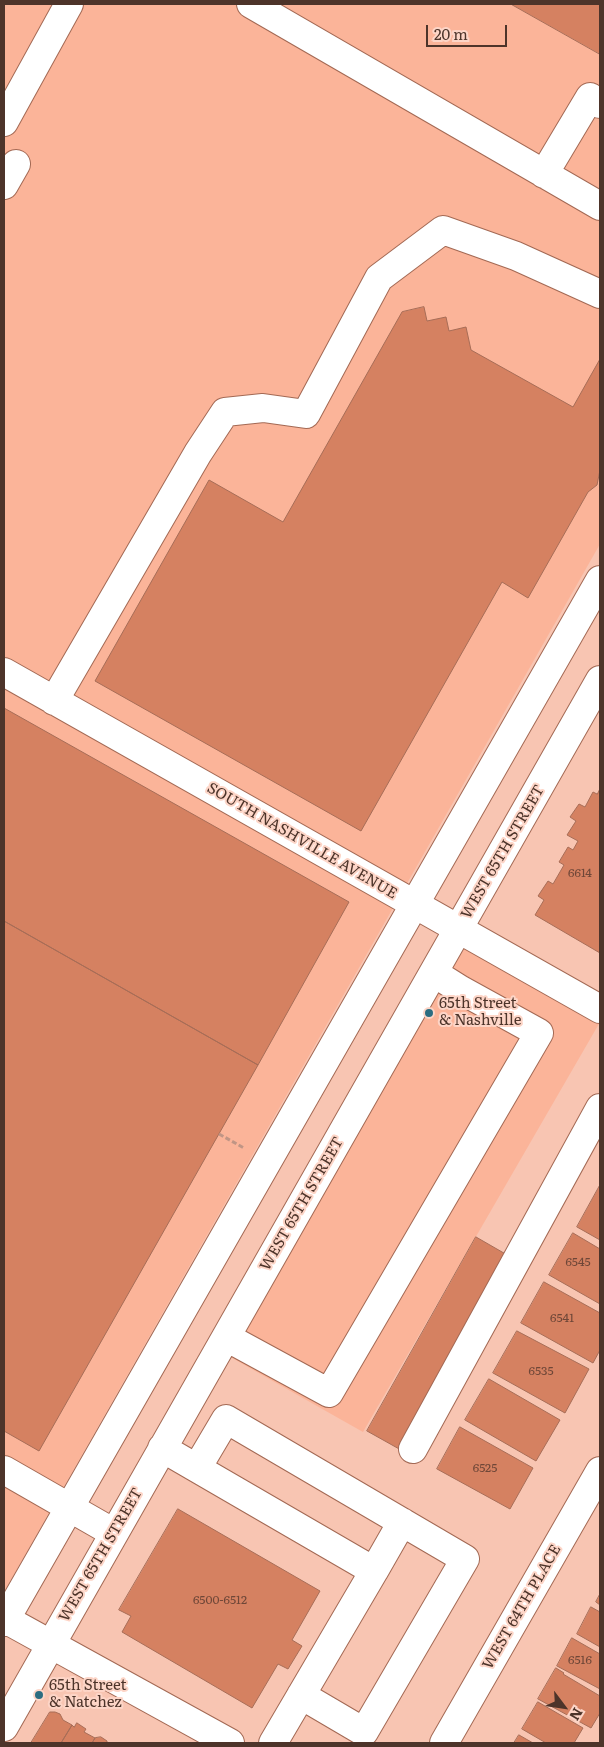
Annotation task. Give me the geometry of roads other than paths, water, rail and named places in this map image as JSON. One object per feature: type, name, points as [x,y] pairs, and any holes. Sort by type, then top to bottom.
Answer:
[{"type":"street","points":[[4,122],[69,4]]},
{"type":"street","points":[[252,4],[600,206]]},
{"type":"street","points":[[544,174],[590,97],[600,104]]},
{"type":"street","points":[[54,701],[198,453],[226,412],[263,408],[306,414],[379,278],[443,230],[516,256],[600,294]]},
{"type":"street","points":[[230,1743],[5,1620],[600,580]]},
{"type":"street","name":"SOUTH NASHVILLE AVENUE","points":[[4,672],[600,1009]]},
{"type":"street","name":"WEST 65TH STREET","points":[[4,1727],[600,680]]},
{"type":"street","points":[[226,1337],[329,1393],[540,1033],[434,973]]},
{"type":"street","points":[[413,1449],[600,1108]]},
{"type":"street","points":[[197,1468],[226,1419],[465,1559],[364,1732],[301,1695]]},
{"type":"street","points":[[162,1448],[374,1571]]},
{"type":"street","points":[[4,1470],[114,1533]]},
{"type":"street","name":"WEST 64TH PLACE","points":[[444,1743],[600,1471]]},
{"type":"street","points":[[273,1743],[402,1522]]},
{"type":"place","name":"65th Street & Nashville","points":[[429,1013]]},
{"type":"place","name":"65th Street & Natchez","points":[[39,1695]]}]
